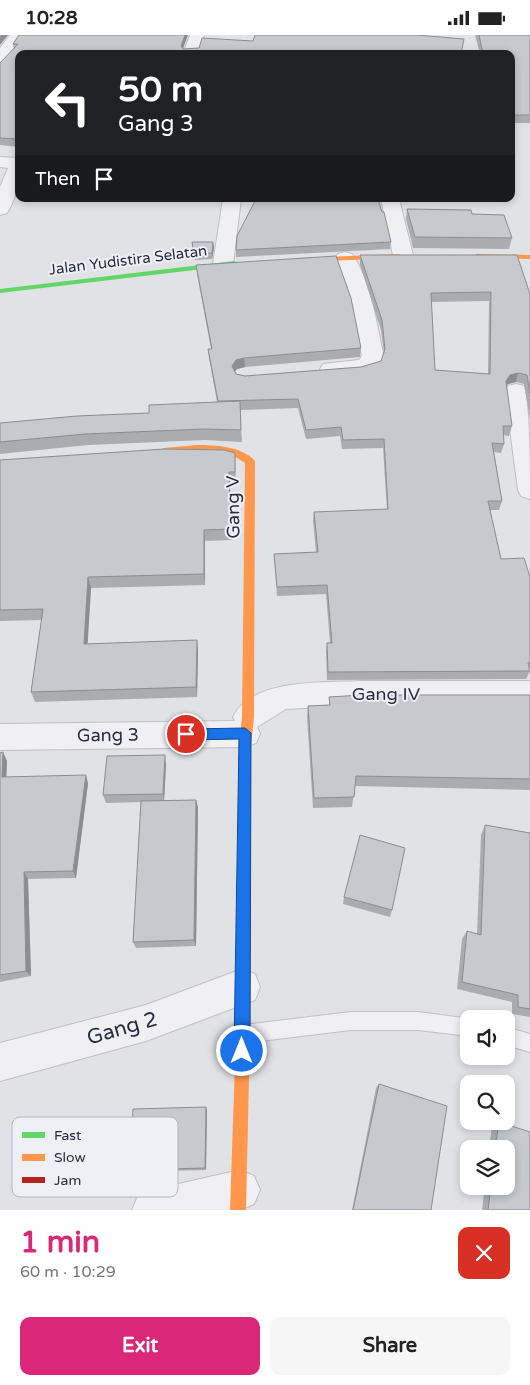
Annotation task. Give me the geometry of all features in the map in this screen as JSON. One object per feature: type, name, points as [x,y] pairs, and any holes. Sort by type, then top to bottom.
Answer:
[{"type":"street","points":[[0,58],[17,35]]},
{"type":"street","points":[[191,50],[196,35]]},
{"type":"street","points":[[0,162],[15,163]]},
{"type":"street","points":[[0,209],[15,173]]},
{"type":"street","points":[[223,264],[232,202]]},
{"type":"street","points":[[287,261],[408,255],[391,202]]},
{"type":"street","points":[[470,256],[530,257]]},
{"type":"street","points":[[311,371],[360,367],[371,363],[374,357],[357,285],[345,259]]},
{"type":"street","name":"Jalan Yudistira Selatan","points":[[0,291],[250,262]]},
{"type":"street","points":[[516,391],[530,490]]},
{"type":"street","name":"Gang V","points":[[152,452],[232,451],[243,454],[250,461],[246,725]]},
{"type":"street","name":"Gang IV","points":[[246,725],[268,703],[286,697],[360,693],[530,693]]},
{"type":"street","points":[[152,1210],[239,1200],[246,725]]},
{"type":"street","name":"Gang 3","points":[[0,737],[246,725]]},
{"type":"street","name":"Gang 2","points":[[0,1062],[146,1023],[242,987]]},
{"type":"lane","points":[[242,1034],[351,1021],[418,1021],[460,1026]]},
{"type":"lane","points":[[515,1038],[530,1043]]},
{"type":"building","points":[[19,35],[185,35],[181,46],[183,49],[199,48],[202,38],[253,41],[255,35],[416,35],[464,39],[462,50],[15,50],[15,139],[0,138],[0,63],[18,44],[13,44]]},
{"type":"building","points":[[479,35],[530,35],[530,115],[515,115],[515,50],[482,50]]},
{"type":"building","points":[[254,202],[379,202],[382,212],[384,212],[391,242],[236,250],[237,236]]},
{"type":"building","points":[[407,209],[471,210],[472,214],[504,215],[512,238],[415,237]]},
{"type":"building","points":[[192,242],[213,242],[212,253],[194,254]]},
{"type":"building","points":[[360,255],[517,255],[530,294],[530,393],[527,375],[518,373],[510,375],[506,381],[512,426],[503,426],[504,444],[492,443],[502,501],[488,501],[501,559],[524,558],[530,577],[530,663],[528,663],[530,671],[328,672],[327,643],[332,643],[327,585],[277,587],[274,554],[318,552],[314,512],[388,509],[384,439],[343,440],[341,427],[306,430],[298,399],[218,401],[208,349],[212,349],[196,265],[336,256],[351,298],[361,348],[244,358],[236,360],[232,366],[236,374],[245,376],[361,367],[381,361],[385,349],[382,320]],"holes":[[[491,292],[490,374],[435,370],[431,293]]]},
{"type":"building","points":[[240,401],[241,430],[204,429],[85,434],[0,442],[0,423],[77,416],[149,413],[149,405]]},
{"type":"building","points":[[164,449],[224,450],[235,453],[235,472],[229,472],[231,529],[204,530],[204,574],[88,577],[84,644],[197,640],[196,687],[31,692],[43,609],[0,610],[0,460]]},
{"type":"building","points":[[362,695],[530,695],[530,779],[356,776],[354,797],[314,798],[308,706],[330,705],[329,697]]},
{"type":"building","points":[[3,752],[2,777],[86,775],[73,871],[24,872],[26,971],[0,975],[0,753]]},
{"type":"building","points":[[165,755],[163,794],[103,795],[107,756]]},
{"type":"building","points":[[196,800],[194,940],[133,942],[141,801]]},
{"type":"building","points":[[485,825],[530,833],[530,1009],[518,1007],[518,995],[462,982],[467,931],[481,935]]},
{"type":"building","points":[[360,835],[405,848],[392,910],[344,897]]},
{"type":"building","points":[[379,1084],[447,1106],[431,1210],[353,1210]]},
{"type":"building","points":[[206,1107],[205,1168],[178,1169],[178,1117],[133,1117],[133,1109]]},
{"type":"building","points":[[515,1127],[530,1132],[530,1210],[488,1210],[490,1195],[515,1195],[515,1140],[496,1140],[498,1130],[515,1130]]},
{"type":"traffic: fast","points":[[0,291],[234,263]]},
{"type":"traffic: slow","points":[[299,260],[399,256]]},
{"type":"traffic: slow","points":[[479,256],[530,257]]},
{"type":"traffic: slow","points":[[164,451],[220,449],[241,455],[250,461],[248,717],[245,746]]},
{"type":"traffic: slow","points":[[238,1210],[243,1033]]},
{"type":"traffic: jam","points":[[243,1033],[245,746]]},
{"type":"route","points":[[186,734],[245,733],[242,1051]]}]
